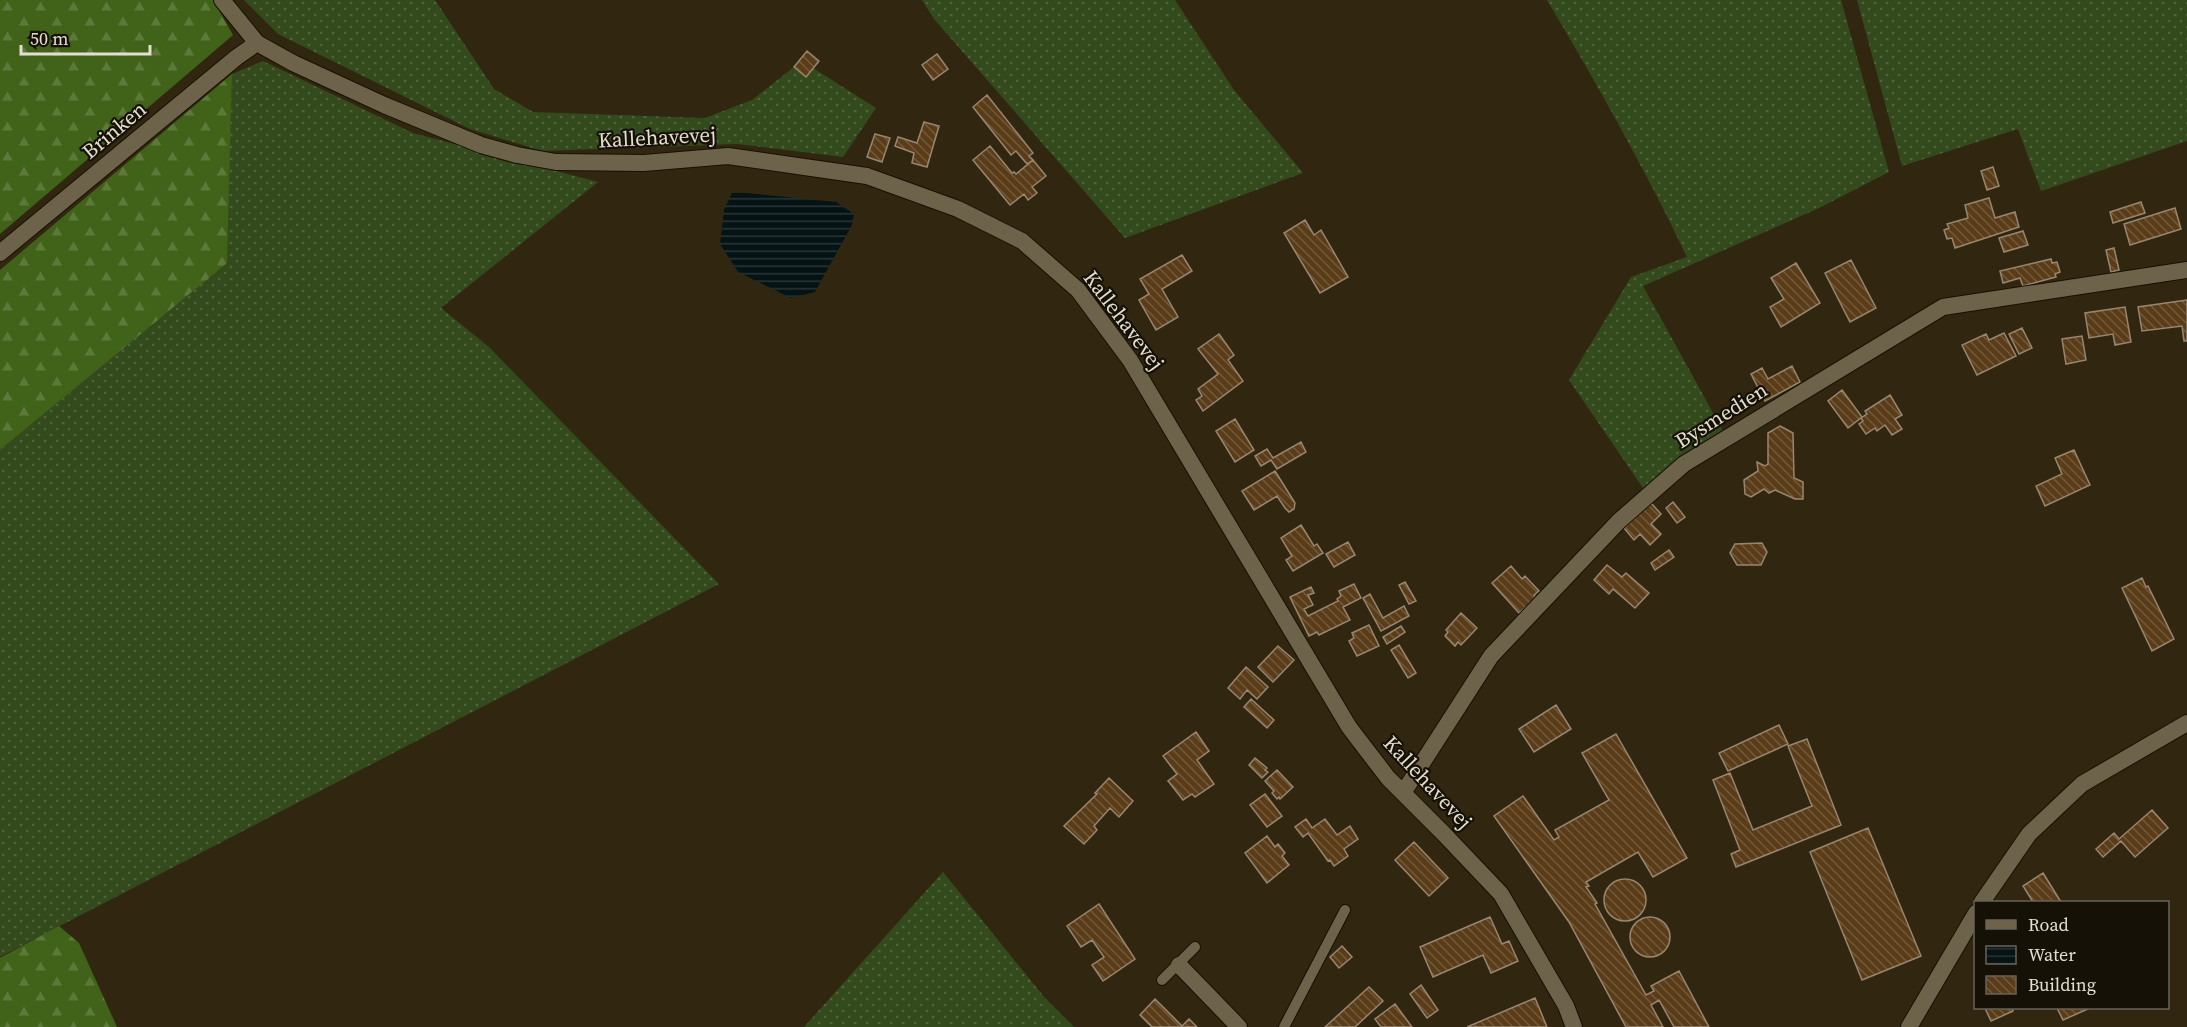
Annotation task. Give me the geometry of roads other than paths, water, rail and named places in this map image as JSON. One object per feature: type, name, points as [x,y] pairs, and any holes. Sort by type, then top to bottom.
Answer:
[{"type":"street","name":"Kallehavevej","points":[[222,0],[258,43],[293,63],[384,105],[482,145],[556,162],[644,163],[728,156],[867,176],[958,209],[1022,241],[1078,290],[1130,360],[1349,727],[1388,778],[1501,894],[1566,1006],[1574,1027]]},
{"type":"street","name":"Brinken","points":[[0,253],[237,57],[258,43]]},
{"type":"street","name":"Bysmedien","points":[[1403,793],[1491,656],[1619,521],[1684,464],[1943,307],[2187,270]]},
{"type":"street","points":[[1983,901],[2029,834],[2082,784],[2187,723]]},
{"type":"street","points":[[1909,1027],[1974,916]]},
{"type":"street","points":[[1179,965],[1239,1027]]},
{"type":"lane","points":[[1284,1027],[1344,910]]},
{"type":"lane","points":[[1162,980],[1196,947]]},
{"type":"water","points":[[732,193],[836,202],[854,214],[852,225],[815,292],[791,298],[738,272],[720,244],[724,210]]}]
